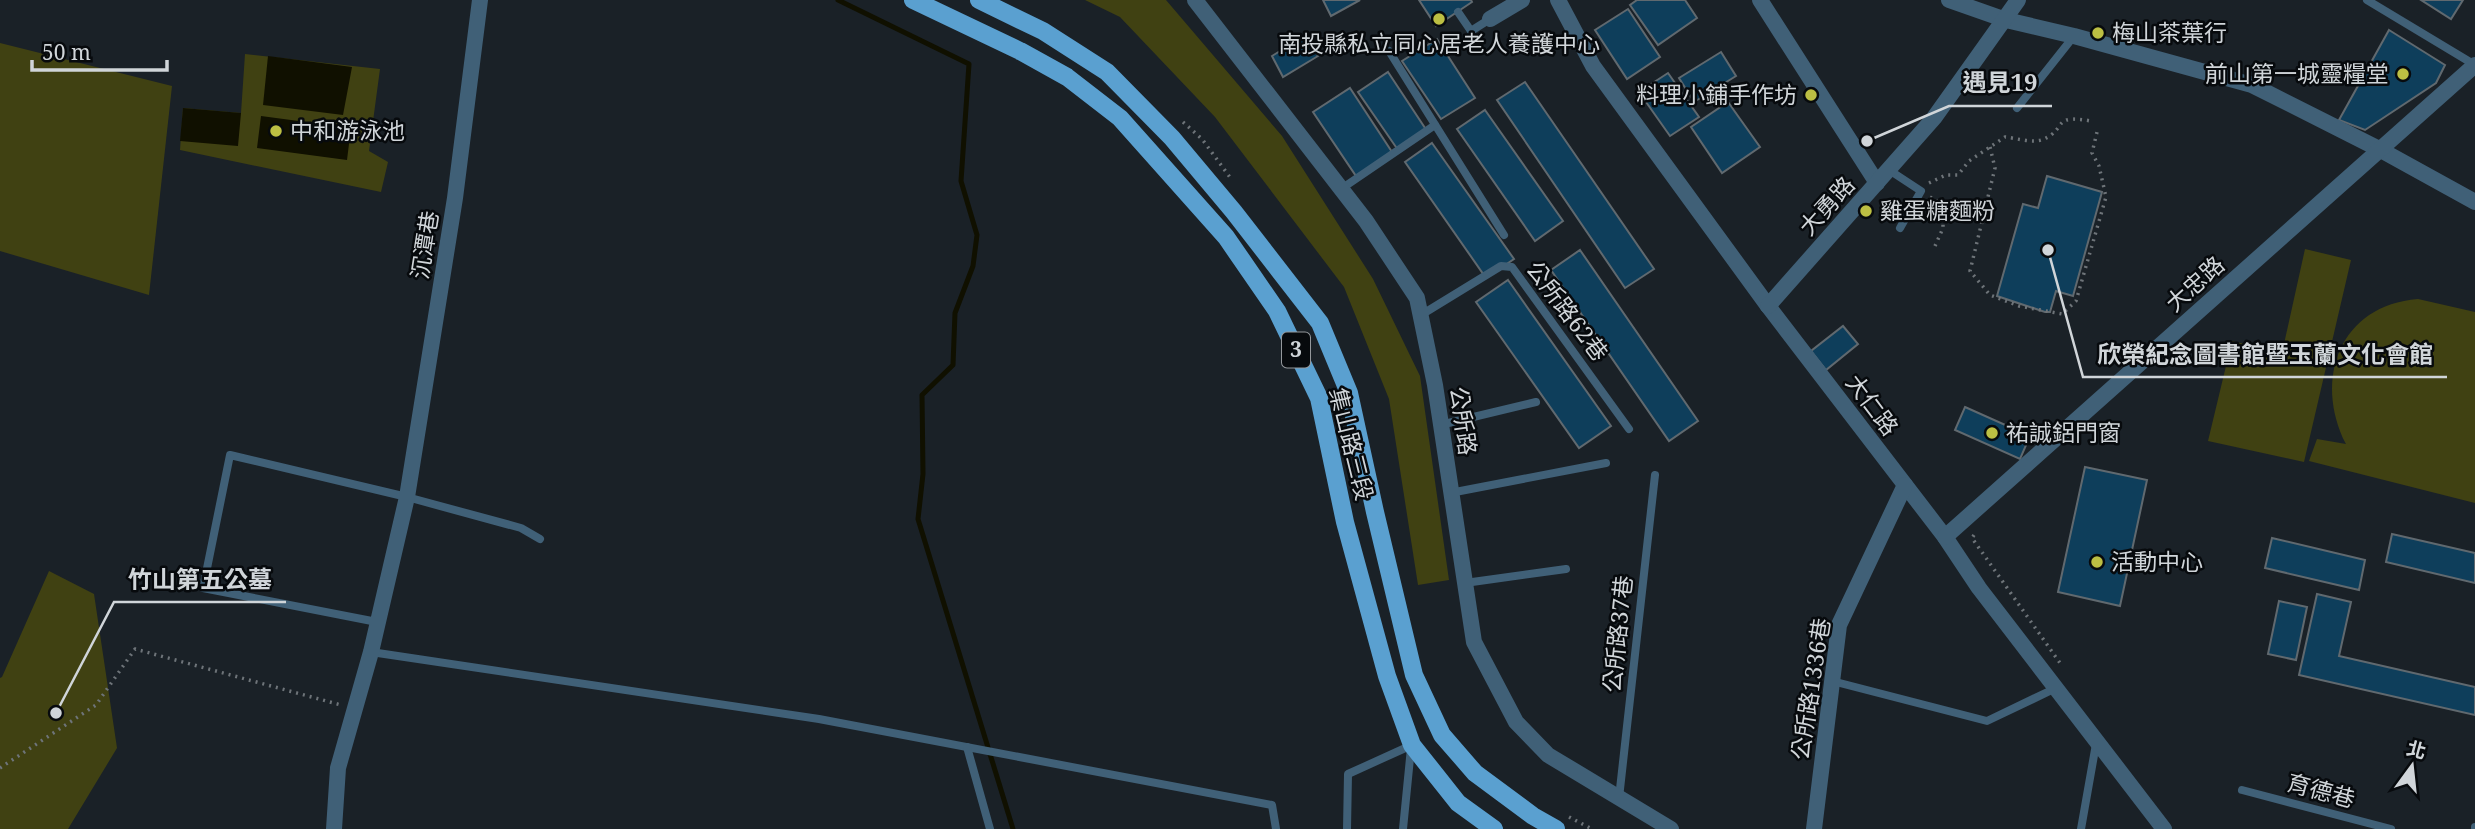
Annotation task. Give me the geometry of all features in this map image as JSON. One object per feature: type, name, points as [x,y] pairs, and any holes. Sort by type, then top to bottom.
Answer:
[{"type":"main road","name":"集山路三段","points":[[913,0],[1020,51],[1067,77],[1120,118],[1226,237],[1277,312],[1319,398],[1345,522],[1387,676],[1412,745],[1458,803],[1494,829]]},
{"type":"main road","name":"集山路三段","points":[[979,0],[1043,31],[1107,72],[1172,138],[1234,212],[1320,323],[1349,393],[1414,675],[1442,735],[1475,774],[1533,816],[1556,829]]},
{"type":"street","name":"沉潭巷","points":[[334,829],[338,768],[371,652],[407,496],[455,198],[480,0]]},
{"type":"street","name":"公所路","points":[[1195,0],[1366,221],[1417,298],[1435,385],[1474,642],[1516,722],[1548,755],[1671,829]]},
{"type":"street","points":[[1490,19],[1522,0]]},
{"type":"street","name":"大仁路","points":[[1558,0],[1592,66],[1768,306],[2164,829]]},
{"type":"street","points":[[1760,0],[1877,183]]},
{"type":"street","points":[[1949,0],[2006,20],[2252,85],[2379,149],[2475,202]]},
{"type":"street","name":"大勇路","points":[[1768,306],[1934,118],[2018,0]]},
{"type":"street","name":"大忠路","points":[[1945,537],[2475,65]]},
{"type":"street","name":"公所路1336巷","points":[[1814,829],[1839,625],[1905,485]]},
{"type":"lane","points":[[2367,0],[2475,65]]},
{"type":"lane","points":[[1458,12],[1471,31],[1490,19]]},
{"type":"lane","points":[[2018,108],[2074,36]]},
{"type":"lane","points":[[1389,51],[1504,235]]},
{"type":"lane","points":[[1341,189],[1435,125]]},
{"type":"lane","points":[[1889,170],[1921,191],[1900,228]]},
{"type":"lane","name":"公所路62巷","points":[[1421,316],[1501,266],[1513,267],[1629,429]]},
{"type":"lane","points":[[1440,425],[1536,402]]},
{"type":"lane","points":[[377,622],[203,587],[230,455],[407,496],[521,528],[540,539]]},
{"type":"lane","points":[[1450,493],[1606,463]]},
{"type":"lane","name":"公所路37巷","points":[[1619,798],[1655,475]]},
{"type":"lane","points":[[1465,583],[1566,569]]},
{"type":"lane","points":[[371,652],[819,719],[1272,805],[1276,829]]},
{"type":"lane","points":[[1832,681],[1987,721],[2056,688]]},
{"type":"lane","points":[[2081,829],[2096,741]]},
{"type":"lane","points":[[1347,829],[1348,774],[1412,745]]},
{"type":"lane","points":[[1403,829],[1412,745]]},
{"type":"lane","points":[[967,747],[990,829]]},
{"type":"lane","name":"育德巷","points":[[2242,790],[2391,829]]},
{"type":"path","points":[[1991,204],[1943,204],[1921,191],[1934,179],[1958,174],[1969,161],[2005,137],[2041,141],[2051,135],[2062,121],[2073,118],[2091,121]]},
{"type":"path","points":[[1990,147],[1995,168],[1970,271],[1990,295],[2018,306],[2062,314],[2076,301],[2106,197],[2099,166],[2092,153],[2096,132]]},
{"type":"path","points":[[1935,246],[1943,228],[1943,204]]},
{"type":"path","points":[[1982,528],[1972,538],[2063,667]]},
{"type":"path","points":[[0,768],[96,705],[135,649],[345,706]]},
{"type":"shaded area","points":[[1085,0],[1166,0],[1282,136],[1373,279],[1420,376],[1449,580],[1418,585],[1389,399],[1344,287],[1215,117],[1120,17]]},
{"type":"shaded area","points":[[0,43],[172,86],[149,295],[0,251]]},
{"type":"shaded area","name":"中和游泳池","points":[[245,54],[380,69],[369,151],[388,162],[381,192],[180,150],[183,108],[241,113]]},
{"type":"shaded area","points":[[268,56],[352,67],[343,115],[263,105]]},
{"type":"shaded area","points":[[183,108],[241,113],[238,146],[180,141]]},
{"type":"shaded area","points":[[261,116],[351,128],[347,160],[257,148]]},
{"type":"shaded area","points":[[2305,249],[2351,260],[2304,462],[2208,441],[2232,341],[2282,353]]},
{"type":"shaded area","points":[[2418,299],[2475,312],[2475,503],[2309,461],[2317,439],[2346,444],[2336,419],[2332,395],[2334,371],[2340,349],[2352,330],[2369,315],[2391,304]]},
{"type":"shaded area","points":[[49,571],[94,594],[117,748],[68,829],[0,829],[0,678]]},
{"type":"building","points":[[1323,0],[1360,0],[1331,16]]},
{"type":"building","name":"南投縣私立同心居老人養護中心","points":[[1419,0],[1471,0],[1472,2],[1436,26]]},
{"type":"building","points":[[1637,0],[1685,0],[1697,18],[1658,45],[1630,5]]},
{"type":"building","points":[[2421,0],[2463,0],[2451,19]]},
{"type":"building","points":[[1628,9],[1660,57],[1627,79],[1595,30]]},
{"type":"building","name":"前山第一城靈糧堂","points":[[2389,30],[2445,65],[2436,83],[2365,130],[2339,120]]},
{"type":"building","points":[[1306,35],[1318,56],[1283,77],[1272,56]]},
{"type":"building","points":[[1437,39],[1475,98],[1441,119],[1402,61]]},
{"type":"building","points":[[1721,52],[1736,76],[1694,102],[1679,78]]},
{"type":"building","points":[[1388,72],[1427,131],[1398,150],[1358,92]]},
{"type":"building","points":[[1668,73],[1699,117],[1670,136],[1639,92]]},
{"type":"building","points":[[1525,82],[1654,269],[1625,288],[1497,100]]},
{"type":"building","points":[[1350,88],[1392,152],[1356,176],[1313,112]]},
{"type":"building","points":[[1728,102],[1760,147],[1722,173],[1691,127]]},
{"type":"building","points":[[1485,110],[1563,221],[1535,241],[1457,129]]},
{"type":"building","points":[[1432,143],[1514,259],[1486,278],[1405,162]]},
{"type":"building","points":[[2047,176],[2102,192],[2073,296],[2056,291],[2050,312],[1997,296],[2023,204],[2038,208]]},
{"type":"building","points":[[1580,250],[1698,421],[1669,441],[1551,270]]},
{"type":"building","points":[[1508,280],[1611,426],[1579,448],[1476,302]]},
{"type":"building","points":[[1843,326],[1858,344],[1826,370],[1811,351]]},
{"type":"building","name":"祐誠鋁門窗","points":[[1965,407],[2030,436],[2020,459],[1955,430]]},
{"type":"building","name":"活動中心","points":[[2085,467],[2147,480],[2120,606],[2058,592]]},
{"type":"building","points":[[2392,534],[2475,553],[2475,583],[2386,562]]},
{"type":"building","points":[[2272,538],[2365,560],[2359,590],[2265,568]]},
{"type":"building","points":[[2317,594],[2351,602],[2339,656],[2475,687],[2475,715],[2299,675]]},
{"type":"building","points":[[2279,601],[2307,607],[2296,660],[2268,654]]},
{"type":"waterway","points":[[838,0],[969,64],[961,181],[977,235],[973,266],[955,313],[953,365],[922,395],[923,474],[918,519],[1013,829]]},
{"type":"place","name":"南投縣私立同心居老人養護中心","points":[[1439,19]]},
{"type":"place","name":"梅山茶葉行","points":[[2098,33]]},
{"type":"place","name":"前山第一城靈糧堂","points":[[2403,74]]},
{"type":"place","name":"料理小鋪手作坊","points":[[1811,95]]},
{"type":"place","name":"中和游泳池","points":[[276,131]]},
{"type":"place","name":"遇見19","points":[[1867,141]]},
{"type":"place","name":"雞蛋糖麵粉","points":[[1866,211]]},
{"type":"place","name":"欣榮紀念圖書館暨玉蘭文化會館","points":[[2048,250]]},
{"type":"place","name":"祐誠鋁門窗","points":[[1992,433]]},
{"type":"place","name":"活動中心","points":[[2097,562]]},
{"type":"place","name":"竹山第五公墓","points":[[56,713]]}]
